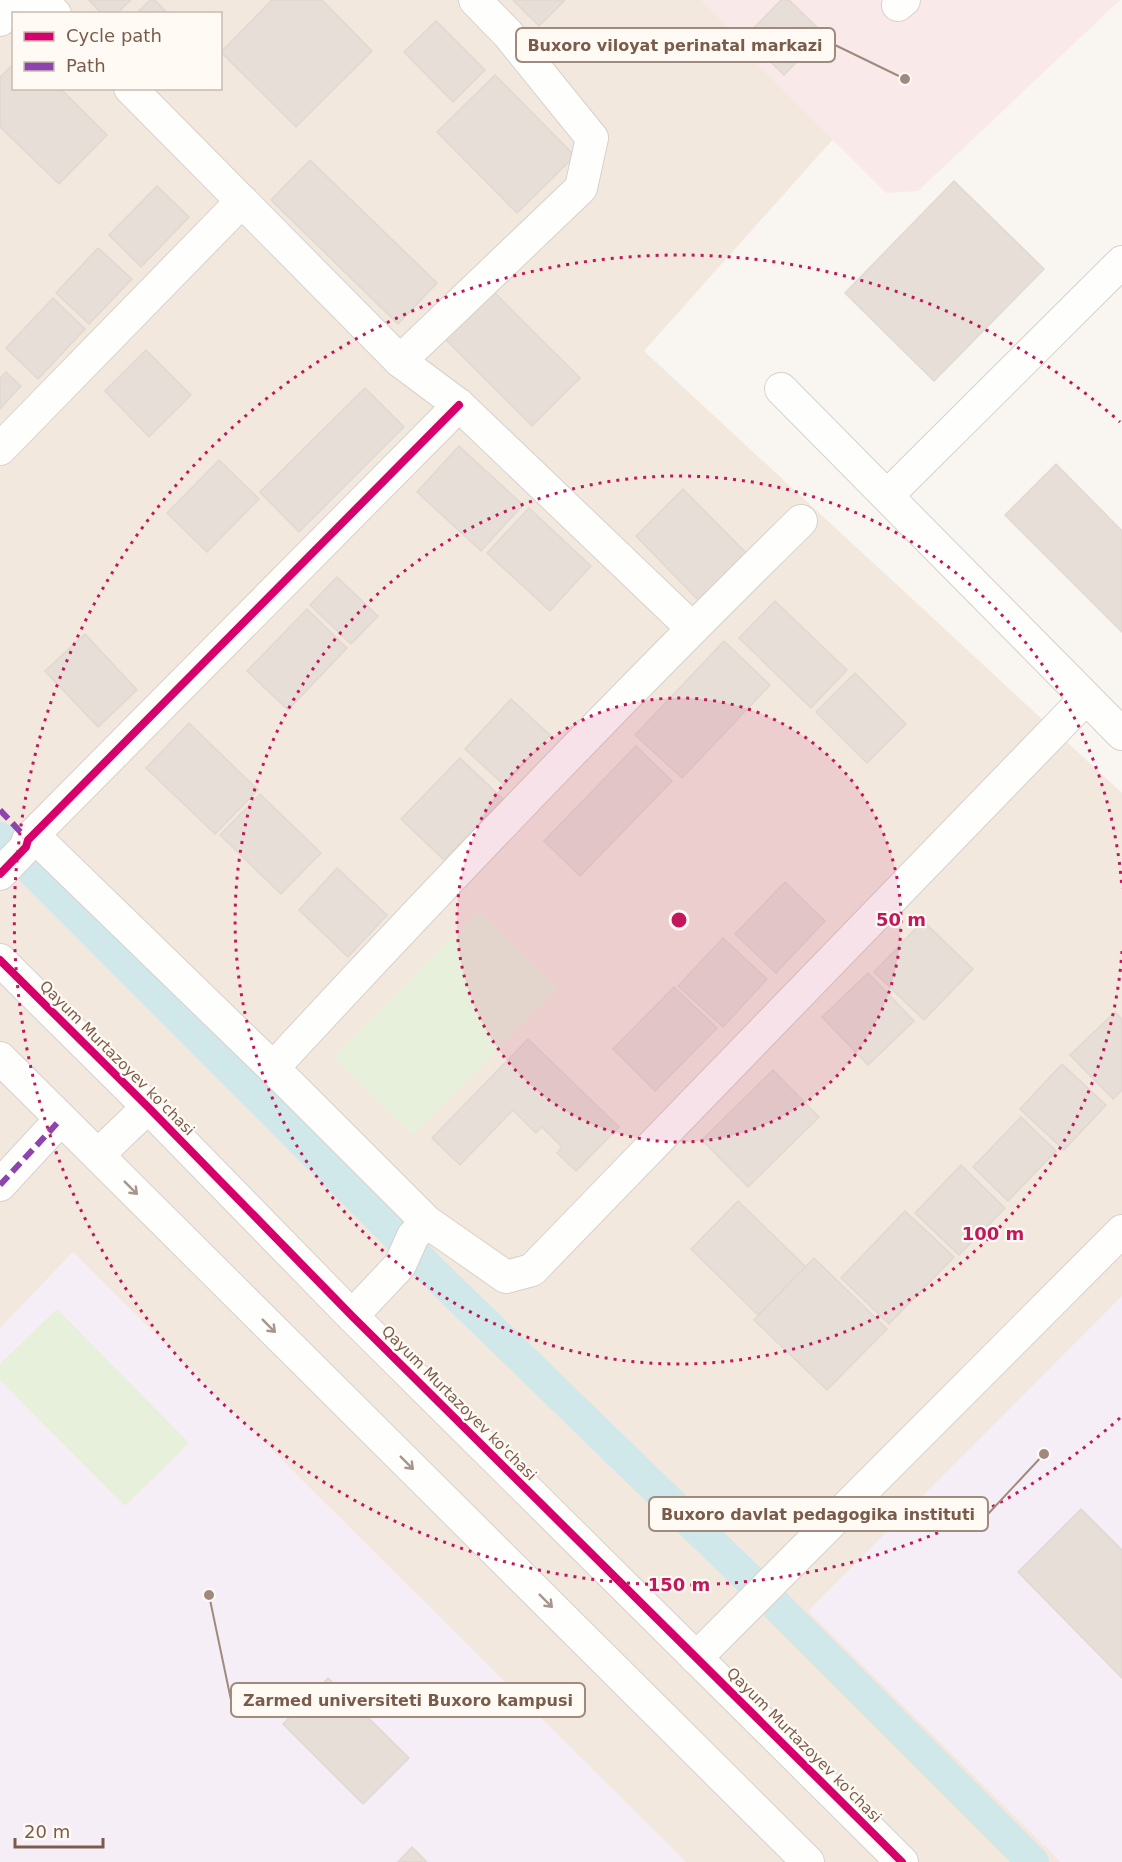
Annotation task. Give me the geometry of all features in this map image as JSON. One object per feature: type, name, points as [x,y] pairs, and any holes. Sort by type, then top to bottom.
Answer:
[{"type":"street","points":[[0,20],[19,0]]},
{"type":"street","points":[[41,0],[53,12]]},
{"type":"street","points":[[400,361],[581,188],[590,148],[591,138],[508,34],[475,0]]},
{"type":"street","points":[[132,90],[400,361],[459,405],[692,628]]},
{"type":"street","points":[[0,449],[242,201]]},
{"type":"street","points":[[887,496],[1122,262]]},
{"type":"street","points":[[781,388],[1122,734]]},
{"type":"street","points":[[459,405],[16,856],[273,1068],[421,1229],[506,1277],[532,1270],[1086,698]]},
{"type":"street","points":[[273,1068],[419,910],[692,628],[801,521]]},
{"type":"street","name":"Qayum Murtazoyev ko'chasi","points":[[0,960],[148,1107],[352,1316],[706,1648],[902,1862]]},
{"type":"street","points":[[0,1058],[808,1862]]},
{"type":"street","points":[[98,1155],[148,1107]]},
{"type":"street","points":[[0,1185],[61,1119]]},
{"type":"street","points":[[352,1316],[400,1265],[421,1229]]},
{"type":"street","points":[[706,1648],[1122,1231]]},
{"type":"shaded area","points":[[0,0],[957,0],[644,351],[1122,793],[1122,1862],[0,1862]]},
{"type":"shaded area","points":[[701,0],[1120,0],[918,191],[886,193],[742,49],[738,37]]},
{"type":"shaded area","points":[[73,1252],[686,1862],[0,1862],[0,1328]]},
{"type":"shaded area","points":[[1122,1296],[1122,1862],[1061,1862],[808,1611]]},
{"type":"green space","points":[[478,910],[558,988],[413,1135],[334,1057]]},
{"type":"green space","points":[[57,1309],[189,1443],[125,1506],[0,1380],[0,1364]]},
{"type":"building","points":[[89,0],[131,0],[118,12],[100,12]]},
{"type":"building","points":[[150,0],[155,0],[166,12],[138,12]]},
{"type":"building","points":[[272,0],[322,0],[372,51],[296,127],[222,51]]},
{"type":"building","points":[[513,0],[565,0],[539,26]]},
{"type":"building","points":[[781,0],[789,0],[824,34],[784,75],[745,37]]},
{"type":"building","points":[[436,21],[485,70],[453,102],[404,52]]},
{"type":"building","points":[[12,66],[12,90],[62,90],[107,135],[59,184],[0,127],[0,77]]},
{"type":"building","points":[[495,75],[575,156],[517,213],[437,132]]},
{"type":"building","points":[[310,160],[437,283],[398,324],[271,200]]},
{"type":"building","points":[[954,181],[1044,269],[934,381],[845,293]]},
{"type":"building","points":[[157,186],[189,217],[141,267],[109,235]]},
{"type":"building","points":[[98,248],[132,279],[89,324],[56,293]]},
{"type":"building","points":[[493,291],[580,378],[532,426],[445,339]]},
{"type":"building","points":[[53,298],[85,329],[38,379],[6,348]]},
{"type":"building","points":[[146,350],[191,395],[149,437],[105,391]]},
{"type":"building","points":[[6,372],[21,386],[0,409],[0,378]]},
{"type":"building","points":[[365,388],[404,427],[299,532],[260,492]]},
{"type":"building","points":[[459,446],[523,505],[481,551],[417,492]]},
{"type":"building","points":[[219,460],[259,499],[207,552],[167,513]]},
{"type":"building","points":[[1056,464],[1122,531],[1122,632],[1005,515]]},
{"type":"building","points":[[683,489],[746,553],[698,600],[636,536]]},
{"type":"building","points":[[529,508],[591,566],[550,611],[487,553]]},
{"type":"building","points":[[337,577],[378,616],[351,644],[310,605]]},
{"type":"building","points":[[775,601],[847,670],[811,708],[739,638]]},
{"type":"building","points":[[307,609],[347,648],[288,710],[247,671]]},
{"type":"building","points":[[85,634],[137,690],[98,727],[45,671]]},
{"type":"building","points":[[724,641],[770,685],[682,778],[635,735]]},
{"type":"building","points":[[855,673],[906,724],[867,763],[816,712]]},
{"type":"building","points":[[511,699],[550,735],[504,785],[465,749]]},
{"type":"building","points":[[189,723],[258,790],[215,834],[146,768]]},
{"type":"building","points":[[636,746],[672,781],[580,876],[544,841]]},
{"type":"building","points":[[460,758],[503,799],[444,860],[401,819]]},
{"type":"building","points":[[260,794],[321,853],[281,894],[220,835]]},
{"type":"building","points":[[337,868],[387,915],[348,957],[299,910]]},
{"type":"building","points":[[785,882],[825,921],[776,973],[735,934]]},
{"type":"building","points":[[923,921],[973,969],[924,1020],[874,972]]},
{"type":"building","points":[[723,938],[767,979],[723,1027],[678,986]]},
{"type":"building","points":[[868,973],[914,1021],[868,1065],[822,1017]]},
{"type":"building","points":[[674,987],[717,1028],[655,1091],[613,1049]]},
{"type":"building","points":[[1115,1012],[1122,1019],[1122,1090],[1113,1099],[1070,1055]]},
{"type":"building","points":[[528,1039],[619,1127],[576,1171],[557,1153],[562,1147],[542,1127],[536,1133],[513,1110],[460,1165],[432,1138]]},
{"type":"building","points":[[1062,1064],[1106,1105],[1064,1150],[1020,1109]]},
{"type":"building","points":[[773,1070],[819,1117],[748,1187],[702,1140]]},
{"type":"building","points":[[1021,1117],[1056,1151],[1008,1201],[973,1167]]},
{"type":"building","points":[[961,1165],[1005,1208],[959,1255],[915,1213]]},
{"type":"building","points":[[738,1201],[806,1267],[758,1315],[691,1249]]},
{"type":"building","points":[[905,1211],[954,1257],[889,1324],[841,1278]]},
{"type":"building","points":[[814,1258],[887,1329],[827,1390],[754,1320]]},
{"type":"building","points":[[1081,1509],[1122,1550],[1122,1678],[1018,1572]]},
{"type":"building","points":[[328,1678],[409,1758],[363,1804],[283,1724]]},
{"type":"building","points":[[412,1847],[427,1862],[398,1862]]},
{"type":"waterway","points":[[0,838],[442,1281],[785,1614],[1033,1862]]},
{"type":"marked path","points":[[0,810],[28,840]]},
{"type":"marked path","points":[[0,1185],[61,1119]]},
{"type":"cycle path","points":[[0,874],[26,847],[28,840],[459,405]]},
{"type":"cycle path","points":[[0,960],[148,1107],[352,1316],[902,1862]]},
{"type":"place","name":"Buxoro viloyat perinatal markazi","points":[[905,79]]},
{"type":"place","name":"Buxoro davlat pedagogika instituti","points":[[1044,1454]]},
{"type":"place","name":"Zarmed universiteti Buxoro kampusi","points":[[209,1595]]}]
